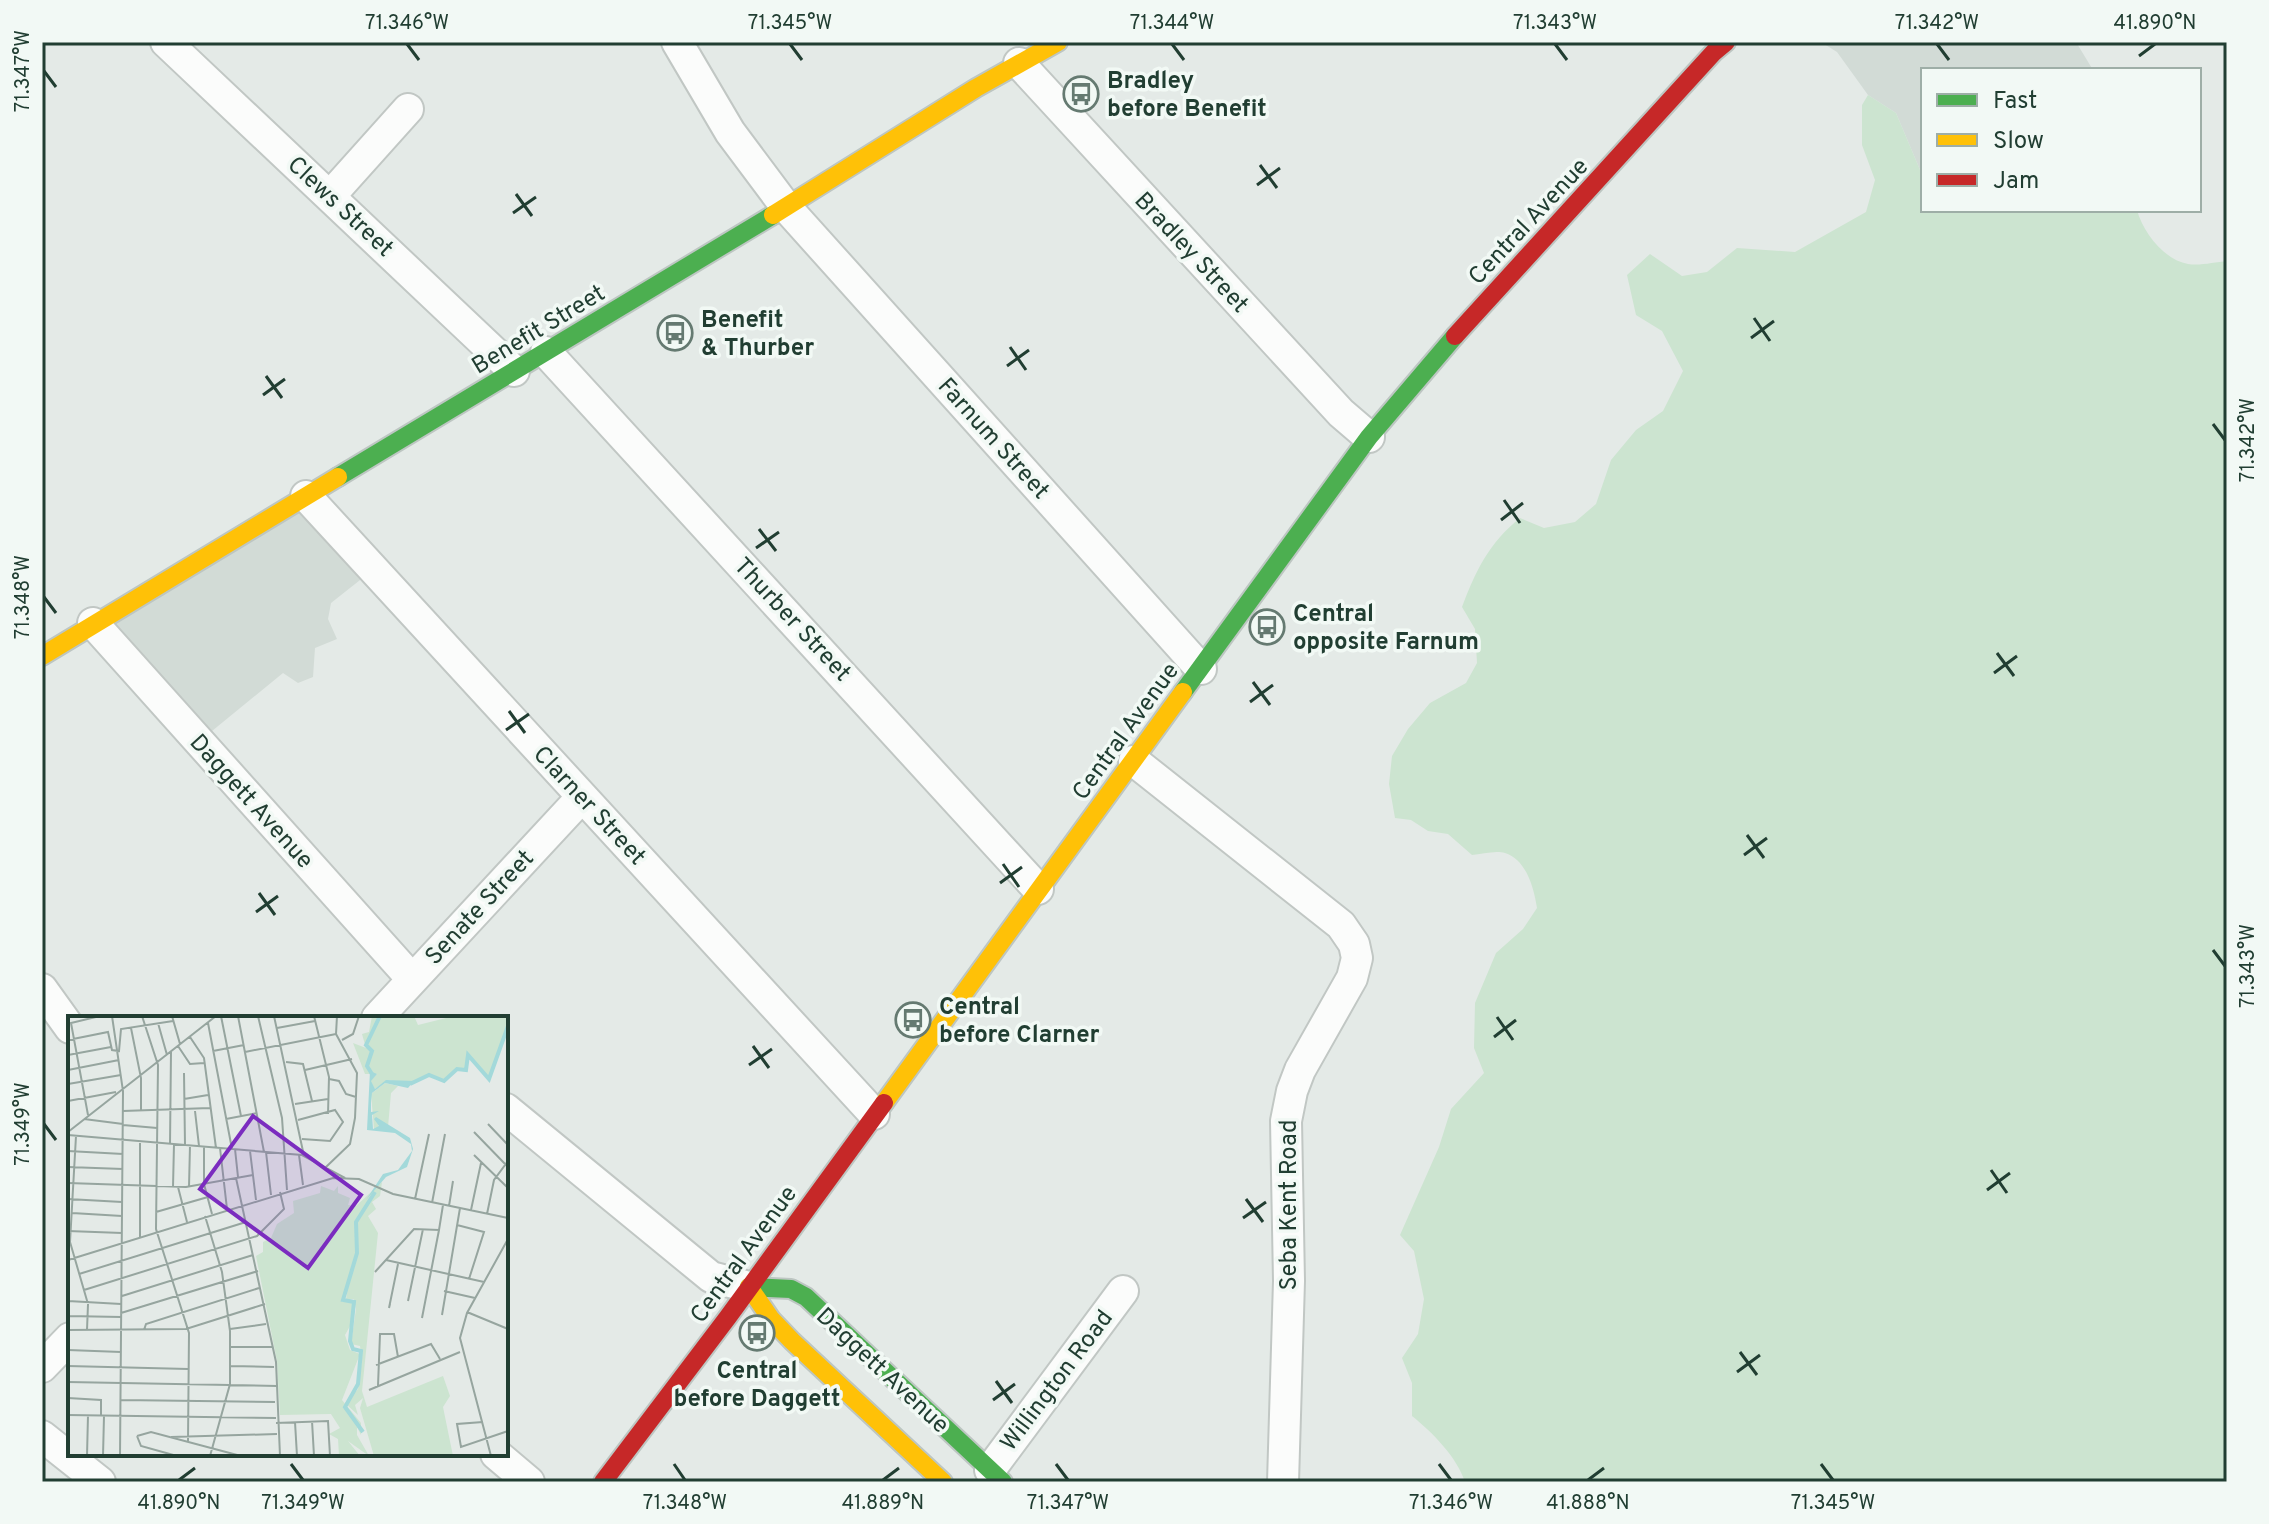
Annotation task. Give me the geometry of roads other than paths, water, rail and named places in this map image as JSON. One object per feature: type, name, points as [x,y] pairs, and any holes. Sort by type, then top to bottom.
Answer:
[{"type":"main road","name":"Benefit Street","points":[[44,651],[1058,42]]},
{"type":"main road","name":"Central Avenue","points":[[603,1482],[749,1287],[1369,437],[1439,354],[1726,42]]},
{"type":"main road","name":"Daggett Avenue","points":[[749,1287],[791,1289],[806,1297],[996,1476]]},
{"type":"main road","name":"Daggett Avenue","points":[[749,1287],[771,1319],[792,1341],[943,1482]]},
{"type":"street","name":"Clews Street","points":[[166,42],[514,371]]},
{"type":"street","name":"Farnum Street","points":[[677,42],[730,132],[786,207],[1201,669]]},
{"type":"street","name":"Bradley Street","points":[[1019,63],[1341,413],[1369,437]]},
{"type":"street","points":[[330,196],[408,109]]},
{"type":"street","name":"Thurber Street","points":[[546,352],[1038,889]]},
{"type":"street","name":"Clarner Street","points":[[306,496],[874,1114]]},
{"type":"street","name":"Daggett Avenue","points":[[93,623],[412,979]]},
{"type":"street","name":"Seba Kent Road","points":[[1134,761],[1341,925],[1354,944],[1357,958],[1352,978],[1300,1070],[1286,1121],[1289,1281],[1283,1482]]},
{"type":"street","name":"Senate Street","points":[[386,1015],[412,979],[582,797]]},
{"type":"street","points":[[42,989],[68,1025]]},
{"type":"street","name":"Daggett Avenue","points":[[508,1111],[711,1277],[749,1287]]},
{"type":"street","name":"Willington Road","points":[[996,1476],[1123,1291]]},
{"type":"street","points":[[42,1367],[68,1340]]},
{"type":"street","points":[[42,1436],[100,1482]]},
{"type":"street","points":[[498,1456],[529,1482]]},
{"type":"place","name":"Bradley before Benefit","points":[[1081,94]]},
{"type":"place","name":"Benefit & Thurber","points":[[675,333]]},
{"type":"place","name":"Central opposite Farnum","points":[[1267,627]]},
{"type":"place","name":"Central before Clarner","points":[[913,1020]]},
{"type":"place","name":"Central before Daggett","points":[[757,1333]]}]
